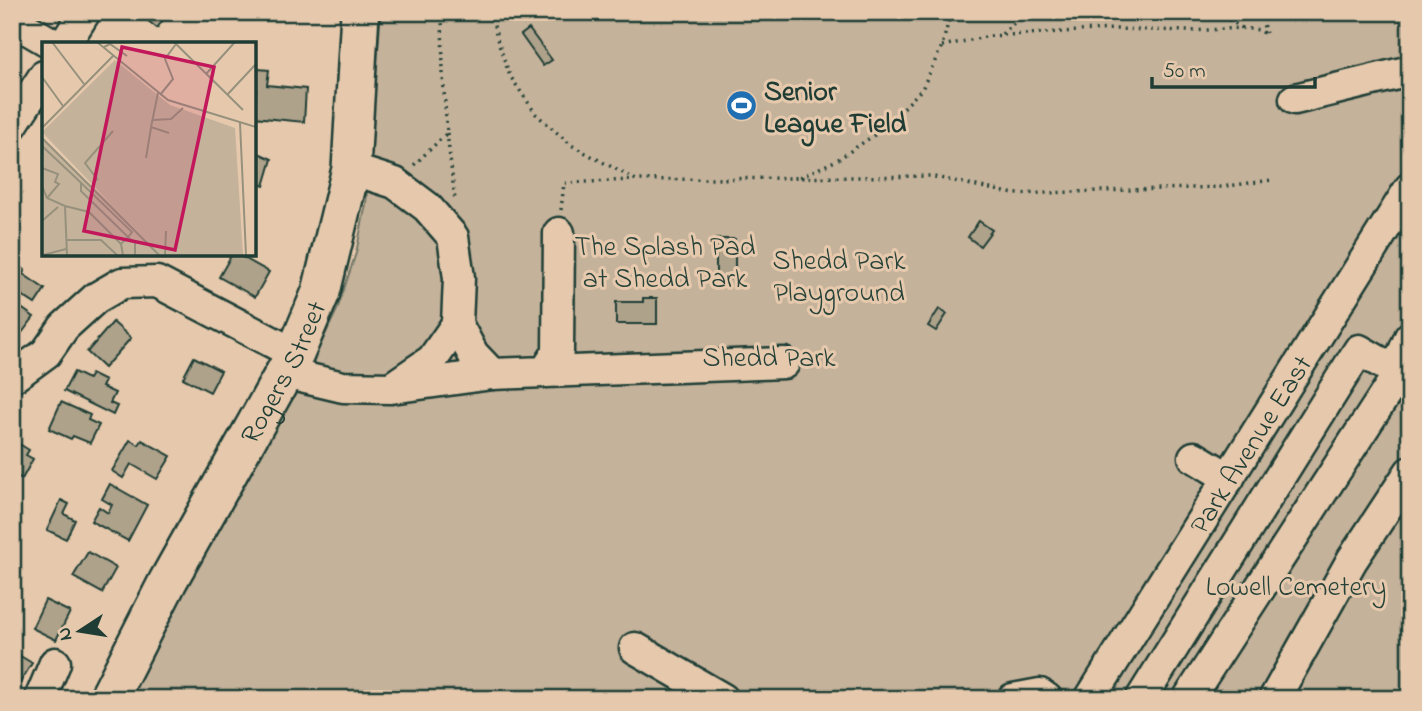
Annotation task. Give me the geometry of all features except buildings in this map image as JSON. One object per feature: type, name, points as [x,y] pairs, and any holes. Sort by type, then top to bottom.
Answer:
[{"type":"main road","name":"Rogers Street","points":[[108,699],[169,581],[289,364],[321,292],[351,169],[360,12]]},
{"type":"street","points":[[66,42],[85,12]]},
{"type":"street","points":[[12,20],[50,42]]},
{"type":"street","points":[[1295,99],[1410,71]]},
{"type":"street","points":[[12,125],[42,79]]},
{"type":"street","points":[[351,169],[395,184],[427,207],[453,237],[459,278],[457,324],[472,354],[492,374]]},
{"type":"street","name":"Park Avenue East","points":[[1090,699],[1410,188]]},
{"type":"street","points":[[545,372],[558,352],[559,233]]},
{"type":"street","points":[[12,374],[16,375],[46,353],[64,327],[96,298],[122,283],[157,282],[289,364],[343,387],[391,388],[492,374],[784,363]]},
{"type":"street","points":[[391,388],[432,360],[457,324]]},
{"type":"street","points":[[1188,699],[1404,376],[1401,358],[1410,337]]},
{"type":"street","points":[[1141,699],[1359,350],[1404,376]]},
{"type":"street","points":[[1195,457],[1229,478]]},
{"type":"street","points":[[1274,699],[1352,560],[1410,472]]},
{"type":"street","points":[[635,648],[723,699]]},
{"type":"street","points":[[40,699],[55,663]]},
{"type":"street","points":[[1013,699],[1040,694],[1047,699]]},
{"type":"path","points":[[442,12],[447,133],[455,190],[453,237]]},
{"type":"path","points":[[491,12],[510,76],[536,114],[571,145],[636,180]]},
{"type":"path","points":[[798,178],[837,160],[882,130],[922,89],[942,46],[951,12]]},
{"type":"path","points":[[1001,35],[1026,12]]},
{"type":"path","points":[[1217,12],[1242,28]]},
{"type":"path","points":[[942,46],[1001,35],[1114,29],[1189,31],[1242,28],[1259,30],[1267,35],[1259,12]]},
{"type":"path","points":[[395,184],[447,133]]},
{"type":"path","points":[[559,233],[564,183],[930,176],[1014,194],[1220,187],[1272,180]]},
{"type":"green space","name":"Shedd Park","points":[[381,12],[1410,12],[1410,699],[128,699],[177,593],[308,371],[337,310],[356,253],[366,204]]},
{"type":"place","name":"Senior League Field","points":[[741,106]]},
{"type":"park label","name":"The Splash Pad at Shedd Park","points":[[665,261]]},
{"type":"park label","name":"Shedd Park Playground","points":[[839,275]]},
{"type":"park label","name":"Lowell Cemetery","points":[[1296,585]]}]
